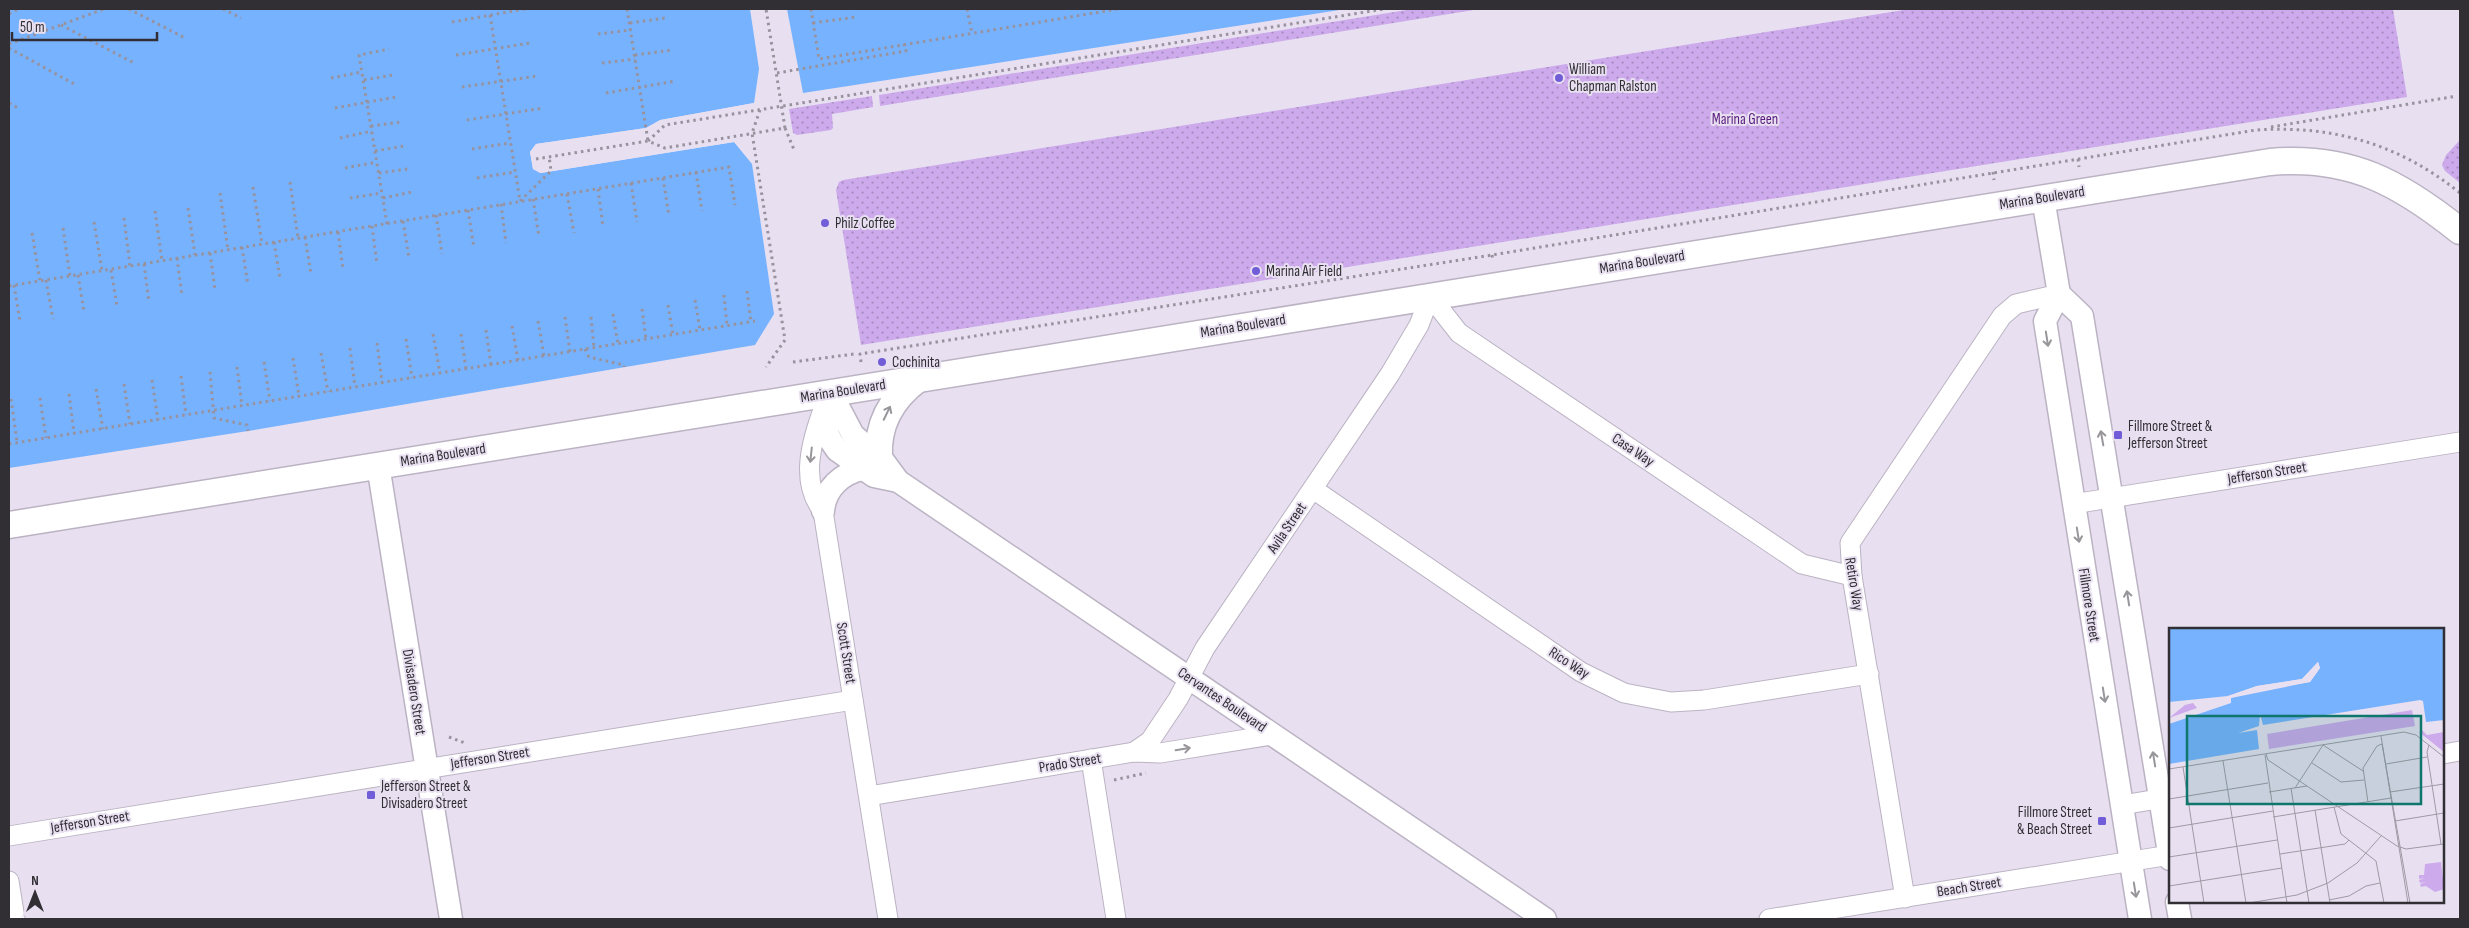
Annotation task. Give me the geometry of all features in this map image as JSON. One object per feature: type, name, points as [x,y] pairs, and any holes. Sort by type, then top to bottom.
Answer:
[{"type":"main road","name":"Marina Boulevard","points":[[9,525],[2235,167],[2308,160],[2346,166],[2383,180],[2419,200],[2460,231]]},
{"type":"main road","points":[[871,463],[884,417],[898,396],[918,379]]},
{"type":"street","points":[[2043,198],[2059,294],[2082,316],[2165,798],[2169,845]]},
{"type":"street","name":"Fillmore Street","points":[[2059,294],[2045,322],[2140,919]]},
{"type":"street","name":"Retiro Way","points":[[1905,898],[1849,549],[1854,536],[2002,316],[2016,304],[2059,294]]},
{"type":"street","name":"Avila Street","points":[[1134,752],[1150,741],[1178,699],[1205,648],[1402,357],[1419,325],[1430,296]]},
{"type":"street","name":"Casa Way","points":[[1430,296],[1459,333],[1794,559],[1802,564],[1852,576]]},
{"type":"street","name":"Cervantes Boulevard","points":[[830,393],[828,433],[830,441],[837,450],[871,463],[1545,919]]},
{"type":"street","name":"Scott Street","points":[[830,393],[818,422],[810,454],[812,494],[823,511],[888,919]]},
{"type":"street","name":"Jefferson Street","points":[[2073,504],[2460,442]]},
{"type":"street","points":[[823,511],[824,502],[831,488],[844,476],[871,463]]},
{"type":"street","name":"Divisadero Street","points":[[378,465],[451,919]]},
{"type":"street","name":"Rico Way","points":[[1313,490],[1581,672],[1624,693],[1655,700],[1687,702],[1869,674]]},
{"type":"street","name":"Jefferson Street","points":[[9,836],[853,700]]},
{"type":"street","name":"Prado Street","points":[[869,796],[1134,752],[1160,753],[1272,735]]},
{"type":"street","points":[[2444,754],[2460,751]]},
{"type":"street","points":[[1091,760],[1116,919]]},
{"type":"street","points":[[2122,805],[2165,798]]},
{"type":"street","name":"Beach Street","points":[[1769,919],[2169,857]]},
{"type":"street","points":[[9,881],[15,919]]},
{"type":"street","points":[[1497,887],[1510,907],[1512,919]]},
{"type":"street","points":[[2177,903],[2180,919]]},
{"type":"path","points":[[9,14],[18,9]]},
{"type":"path","points":[[9,44],[104,9]]},
{"type":"path","points":[[129,9],[184,38]]},
{"type":"path","points":[[223,9],[241,18]]},
{"type":"path","points":[[452,22],[525,9]]},
{"type":"path","points":[[627,9],[648,141]]},
{"type":"path","points":[[766,9],[785,128],[794,152]]},
{"type":"path","points":[[811,9],[819,58],[1118,9]]},
{"type":"path","points":[[967,9],[972,33]]},
{"type":"path","points":[[648,141],[665,124],[1384,9]]},
{"type":"path","points":[[490,15],[520,201]]},
{"type":"path","points":[[813,23],[856,17]]},
{"type":"path","points":[[630,24],[665,18]]},
{"type":"path","points":[[60,25],[136,64]]},
{"type":"path","points":[[598,34],[631,30]]},
{"type":"path","points":[[456,55],[530,43]]},
{"type":"path","points":[[777,73],[906,52],[904,44]]},
{"type":"path","points":[[9,48],[76,85]]},
{"type":"path","points":[[387,224],[360,55],[389,49]]},
{"type":"path","points":[[602,63],[672,50]]},
{"type":"path","points":[[331,78],[362,72]]},
{"type":"path","points":[[364,80],[393,75]]},
{"type":"path","points":[[462,87],[537,76]]},
{"type":"path","points":[[606,93],[676,81]]},
{"type":"path","points":[[861,362],[860,354],[1492,255],[2457,96]]},
{"type":"path","points":[[335,108],[396,98]]},
{"type":"path","points":[[9,103],[18,108]]},
{"type":"path","points":[[467,120],[544,108]]},
{"type":"path","points":[[760,110],[752,133],[785,340],[766,367]]},
{"type":"path","points":[[371,126],[400,122]]},
{"type":"path","points":[[536,159],[648,141],[665,148],[785,128]]},
{"type":"path","points":[[2256,130],[2308,129],[2358,138],[2389,149],[2436,173],[2460,193]]},
{"type":"path","points":[[340,138],[372,131]]},
{"type":"path","points":[[472,149],[510,142]]},
{"type":"path","points":[[375,151],[404,146]]},
{"type":"path","points":[[520,201],[552,171],[549,156]]},
{"type":"path","points":[[2078,159],[2079,167]]},
{"type":"path","points":[[345,168],[377,162]]},
{"type":"path","points":[[9,286],[729,167],[734,205]]},
{"type":"path","points":[[379,173],[408,169]]},
{"type":"path","points":[[477,178],[515,172]]},
{"type":"path","points":[[696,172],[702,211]]},
{"type":"path","points":[[1993,172],[1994,180]]},
{"type":"path","points":[[663,178],[669,216]]},
{"type":"path","points":[[290,182],[298,238]]},
{"type":"path","points":[[631,183],[637,222]]},
{"type":"path","points":[[253,187],[262,244]]},
{"type":"path","points":[[598,188],[603,227]]},
{"type":"path","points":[[383,198],[412,192]]},
{"type":"path","points":[[220,193],[228,250]]},
{"type":"path","points":[[350,198],[382,193]]},
{"type":"path","points":[[567,194],[574,233]]},
{"type":"path","points":[[533,199],[539,237]]},
{"type":"path","points":[[501,204],[506,243]]},
{"type":"path","points":[[188,208],[195,256]]},
{"type":"path","points":[[468,210],[474,248]]},
{"type":"path","points":[[155,211],[162,261]]},
{"type":"path","points":[[436,215],[442,254]]},
{"type":"path","points":[[124,218],[130,266]]},
{"type":"path","points":[[403,221],[410,258]]},
{"type":"path","points":[[94,222],[102,271]]},
{"type":"path","points":[[372,226],[376,264]]},
{"type":"path","points":[[63,228],[70,276]]},
{"type":"path","points":[[338,232],[343,269]]},
{"type":"path","points":[[32,233],[40,281]]},
{"type":"path","points":[[305,237],[311,274]]},
{"type":"path","points":[[274,242],[280,279]]},
{"type":"path","points":[[242,248],[248,285]]},
{"type":"path","points":[[210,253],[215,290]]},
{"type":"path","points":[[1492,255],[1493,261]]},
{"type":"path","points":[[177,258],[182,296]]},
{"type":"path","points":[[144,264],[149,302]]},
{"type":"path","points":[[111,269],[117,306]]},
{"type":"path","points":[[78,275],[84,312]]},
{"type":"path","points":[[1355,276],[1356,283]]},
{"type":"path","points":[[46,280],[53,319]]},
{"type":"path","points":[[14,285],[20,322]]},
{"type":"path","points":[[9,444],[753,322],[746,291]]},
{"type":"path","points":[[724,295],[727,326]]},
{"type":"path","points":[[696,300],[700,330]]},
{"type":"path","points":[[668,305],[673,335]]},
{"type":"path","points":[[642,309],[646,340]]},
{"type":"path","points":[[613,314],[618,344]]},
{"type":"path","points":[[565,317],[570,352]]},
{"type":"path","points":[[591,317],[594,348]]},
{"type":"path","points":[[538,322],[544,356]]},
{"type":"path","points":[[512,326],[518,360]]},
{"type":"path","points":[[486,330],[492,365]]},
{"type":"path","points":[[433,334],[440,373]]},
{"type":"path","points":[[460,334],[466,369]]},
{"type":"path","points":[[406,339],[412,378]]},
{"type":"path","points":[[377,343],[382,383]]},
{"type":"path","points":[[350,348],[355,387]]},
{"type":"path","points":[[585,350],[589,356],[624,367]]},
{"type":"path","points":[[321,353],[328,392]]},
{"type":"path","points":[[793,362],[854,354]]},
{"type":"path","points":[[293,358],[299,396]]},
{"type":"path","points":[[264,362],[270,401]]},
{"type":"path","points":[[237,366],[242,406]]},
{"type":"path","points":[[210,372],[214,418],[247,425],[248,431]]},
{"type":"path","points":[[181,376],[186,415]]},
{"type":"path","points":[[152,380],[158,420]]},
{"type":"path","points":[[124,384],[130,424]]},
{"type":"path","points":[[96,389],[103,429]]},
{"type":"path","points":[[69,394],[74,433]]},
{"type":"path","points":[[40,398],[46,438]]},
{"type":"path","points":[[11,399],[17,442]]},
{"type":"path","points":[[1116,788],[1114,779],[1152,772]]},
{"type":"green space","points":[[1413,9],[1480,9],[880,106],[879,95]]},
{"type":"green space","name":"Marina Green","points":[[1910,9],[2393,9],[2407,97],[861,345],[836,190],[839,182],[843,180]]},
{"type":"green space","points":[[872,96],[873,107],[832,114],[833,128],[831,130],[797,135],[793,133],[789,109]]},
{"type":"green space","points":[[2460,140],[2460,183],[2445,171],[2442,165],[2446,155]]},
{"type":"water","points":[[9,9],[750,9],[759,69],[754,103],[661,120],[646,128],[536,144],[530,152],[533,169],[541,173],[734,142],[752,164],[774,314],[755,345],[248,431],[9,468]]},
{"type":"water","points":[[787,9],[1346,9],[803,93]]},
{"type":"pier","points":[[754,103],[754,105],[728,111],[661,122],[647,130],[537,146],[532,152],[536,167],[541,170],[734,139],[743,147],[741,149],[734,142],[540,173],[533,169],[530,152],[536,144],[646,128],[660,120]]},
{"type":"place","name":"William Chapman Ralston","points":[[1559,78]]},
{"type":"place","name":"Philz Coffee","points":[[825,223]]},
{"type":"place","name":"Marina Air Field","points":[[1256,271]]},
{"type":"place","name":"Cochinita","points":[[882,362]]},
{"type":"place","name":"Fillmore Street & Jefferson Street","points":[[2118,435]]},
{"type":"place","name":"Jefferson Street & Divisadero Street","points":[[371,795]]},
{"type":"place","name":"Fillmore Street & Beach Street","points":[[2102,821]]}]
